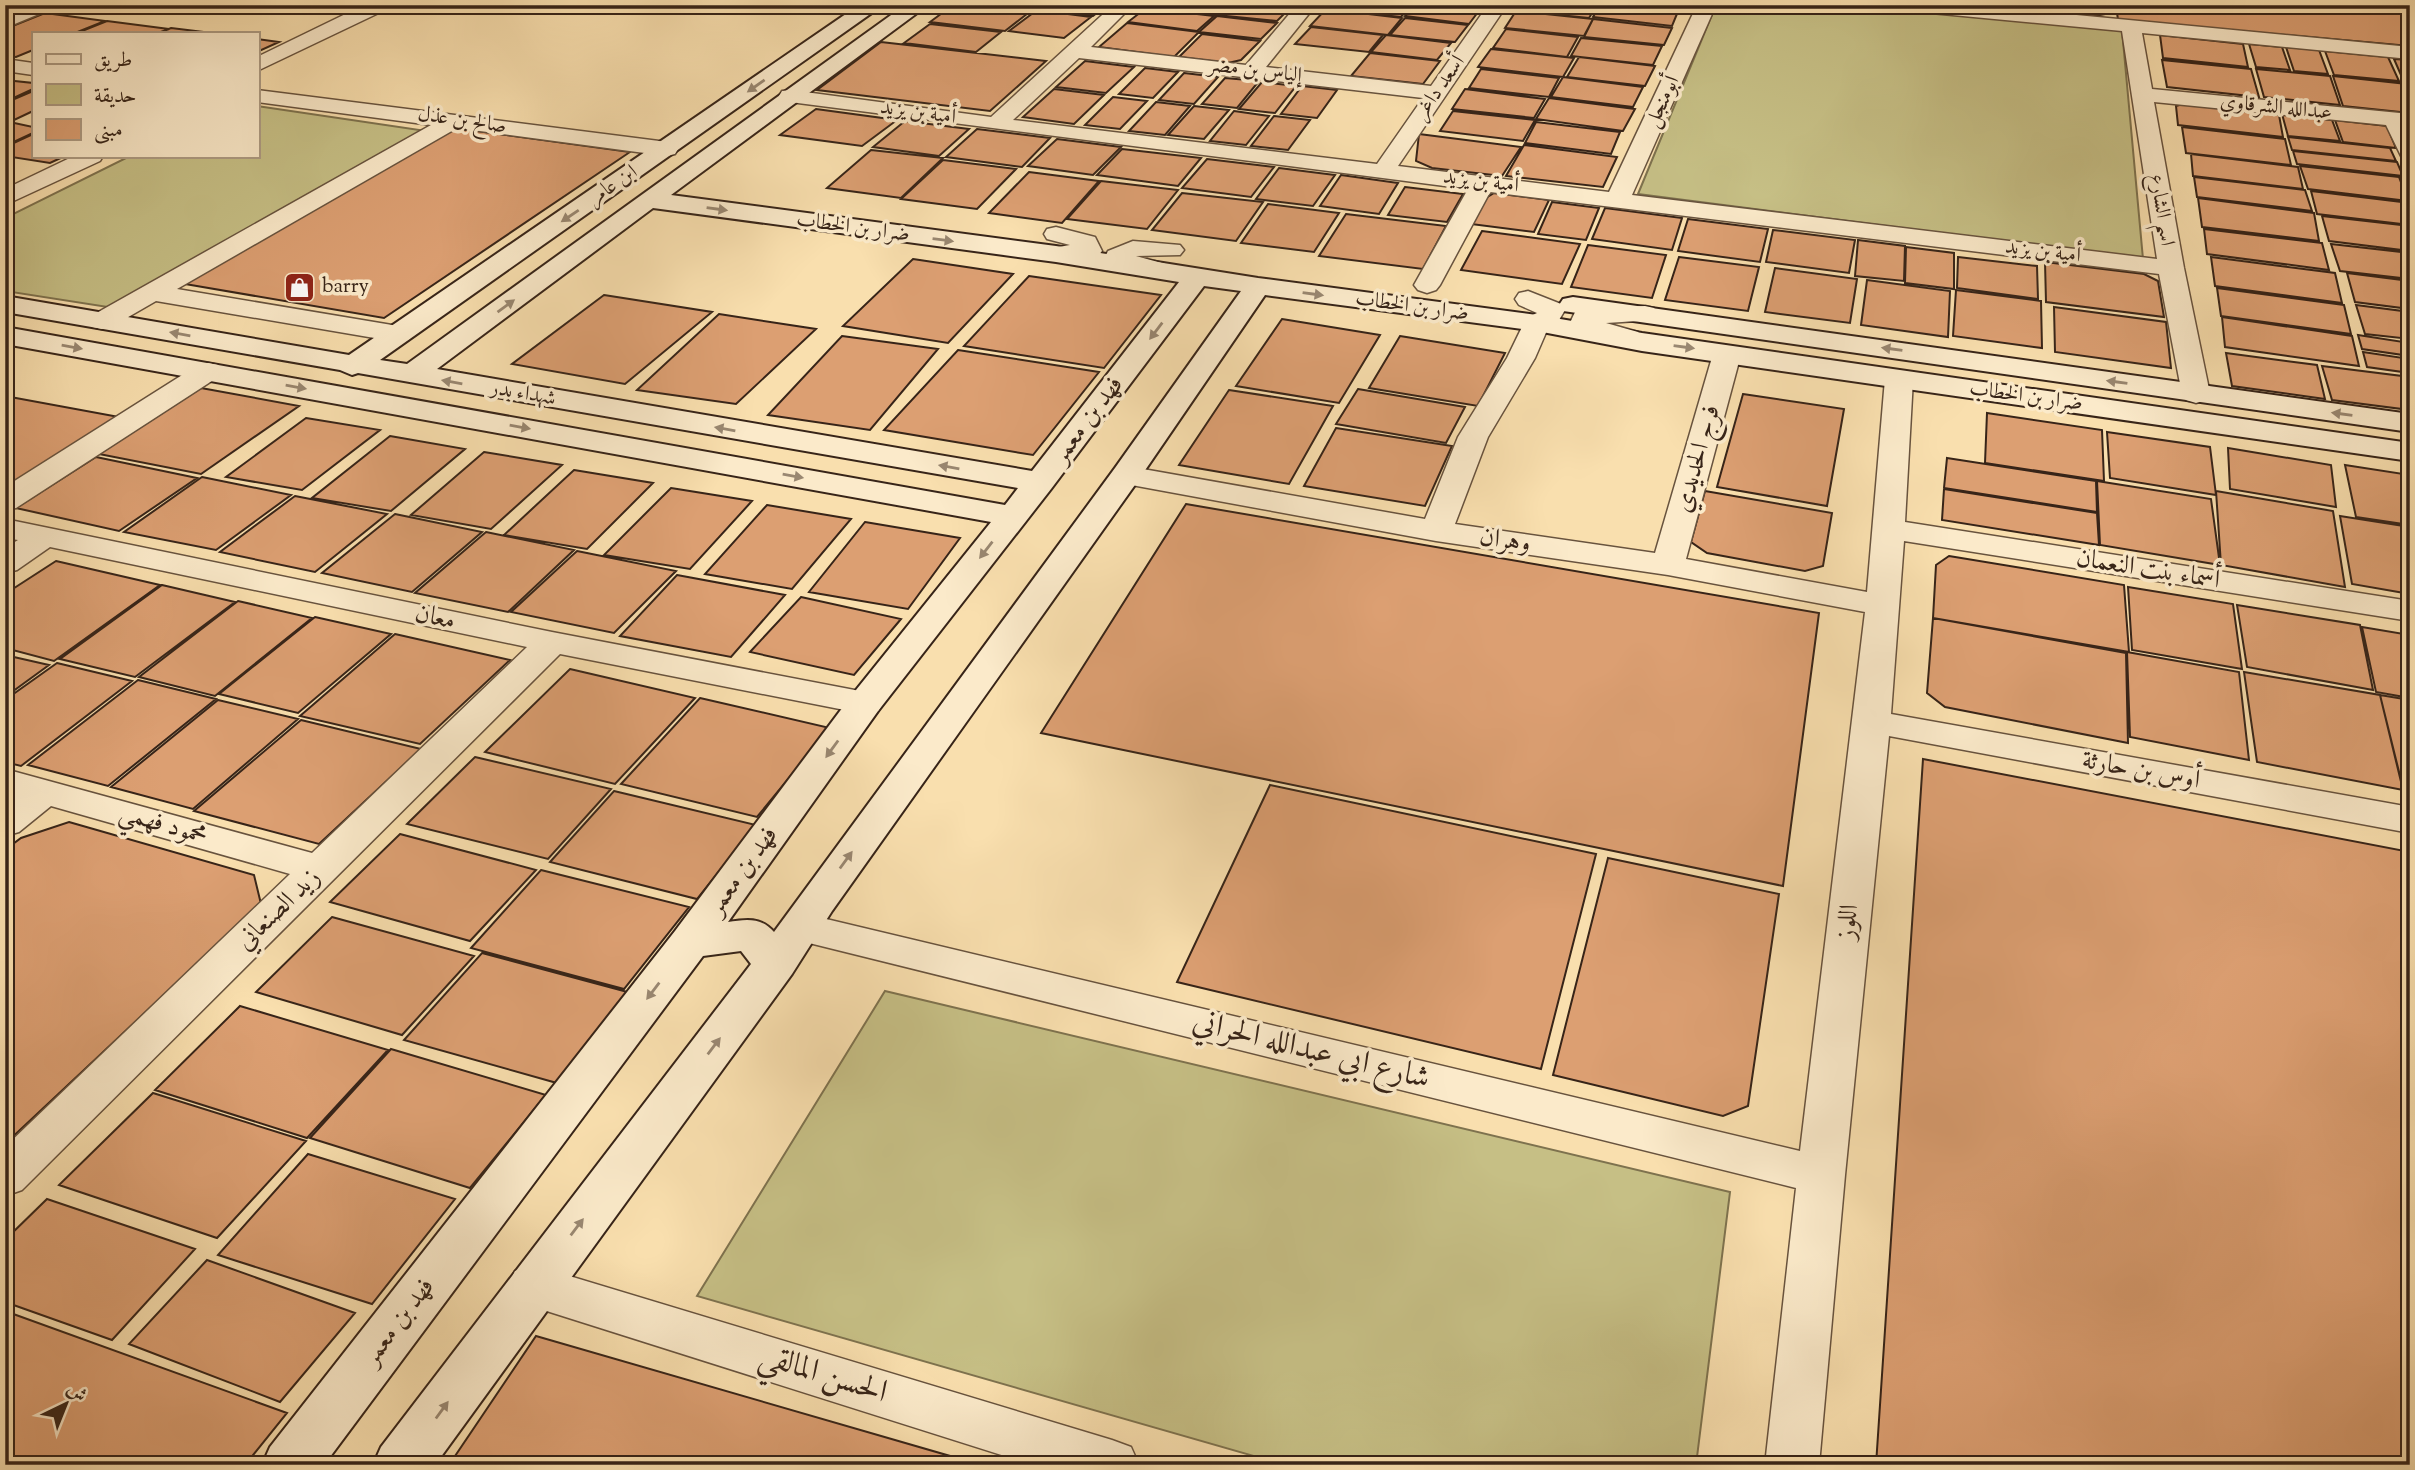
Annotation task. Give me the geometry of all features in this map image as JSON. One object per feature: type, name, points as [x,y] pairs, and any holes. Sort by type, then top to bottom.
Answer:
[{"type":"street","points":[[5,22],[44,5]]},
{"type":"street","points":[[259,64],[380,5]]},
{"type":"street","name":"ابن عامر","points":[[352,366],[873,5]]},
{"type":"street","name":"ابن عامر","points":[[411,375],[918,5]]},
{"type":"street","points":[[996,124],[1124,5]]},
{"type":"street","points":[[1252,71],[1307,5]]},
{"type":"street","name":"أسعد داغر","points":[[1383,171],[1498,5]]},
{"type":"street","name":"أبومنجل","points":[[1618,199],[1707,5]]},
{"type":"street","points":[[1910,5],[2119,19],[2410,53]]},
{"type":"street","name":"اسم الشارع","points":[[2119,19],[2142,94],[2171,268],[2196,394]]},
{"type":"street","points":[[824,39],[821,43],[831,48],[850,48],[865,44]]},
{"type":"street","name":"إلياس بن مضر","points":[[1074,51],[1437,93]]},
{"type":"street","points":[[785,66],[802,61],[821,61],[829,65],[825,72]]},
{"type":"street","points":[[5,65],[32,69]]},
{"type":"street","name":"عبدالله الشرقاوي","points":[[2142,94],[2402,120]]},
{"type":"street","name":"صالح بن عذل","points":[[259,96],[667,149]]},
{"type":"street","name":"أمية بن يزيد","points":[[790,96],[996,124],[2171,268]]},
{"type":"street","points":[[102,321],[456,120]]},
{"type":"street","points":[[2402,120],[2410,153]]},
{"type":"street","points":[[5,198],[88,158]]},
{"type":"street","points":[[17,169],[52,174]]},
{"type":"street","name":"ضرار بن الخطاب","points":[[674,181],[1056,244],[1178,273],[1251,296],[1532,311],[1645,314],[2410,423]]},
{"type":"street","points":[[1427,285],[1483,183]]},
{"type":"street","name":"ضرار بن الخطاب","points":[[650,200],[1056,244]]},
{"type":"street","name":"ضرار بن الخطاب","points":[[1178,273],[1427,285],[1643,342]]},
{"type":"street","name":"فهد بن معمر","points":[[290,1465],[728,892],[865,703],[1040,482],[1178,273]]},
{"type":"street","points":[[154,293],[398,334]]},
{"type":"street","points":[[401,1465],[776,963],[1251,296]]},
{"type":"street","name":"شهداء بدر","points":[[12,307],[1040,482]]},
{"type":"street","points":[[1436,531],[1473,437],[1521,358],[1532,311]]},
{"type":"street","points":[[226,342],[270,313]]},
{"type":"street","name":"ضرار بن الخطاب","points":[[1645,314],[1585,316],[1582,325],[1643,342],[2410,452]]},
{"type":"street","name":"شهداء بدر","points":[[5,335],[1013,516]]},
{"type":"street","name":"فرج الحديدي","points":[[1668,565],[1727,354]]},
{"type":"street","points":[[5,500],[208,371]]},
{"type":"street","name":"اللوز","points":[[1792,1465],[1821,1175],[1872,722],[1899,379]]},
{"type":"street","points":[[967,507],[1007,495],[997,475]]},
{"type":"street","name":"وهران","points":[[1126,475],[1436,531],[1668,565],[1883,605]]},
{"type":"street","name":"معان","points":[[5,528],[552,642],[865,703]]},
{"type":"street","name":"أسماء بنت النعمان","points":[[1887,529],[2410,611]]},
{"type":"street","points":[[5,563],[44,537]]},
{"type":"street","name":"زيد الصنعاني","points":[[5,1177],[552,642]]},
{"type":"street","name":"أوس بن حارثة","points":[[1872,722],[2410,820]]},
{"type":"street","name":"محمود فهمي","points":[[5,781],[321,869]]},
{"type":"street","points":[[5,822],[44,792]]},
{"type":"street","points":[[728,892],[771,918],[809,914]]},
{"type":"street","name":"شارع ابي عبدالله الحراني","points":[[809,914],[1821,1175]]},
{"type":"street","points":[[690,942],[751,934],[776,963]]},
{"type":"street","name":"الحسن المالقي","points":[[533,1286],[1018,1451],[1112,1465]]},
{"type":"green space","points":[[1716,5],[1877,5],[2122,30],[2143,259],[1638,194]]},
{"type":"green space","points":[[259,106],[433,132],[114,308],[5,291],[5,218],[126,158],[259,158]]},
{"type":"green space","points":[[885,991],[1730,1192],[1696,1465],[1285,1465],[697,1296]]},
{"type":"building","points":[[953,5],[987,5],[1032,10],[1005,31],[930,22]]},
{"type":"building","points":[[1045,5],[1107,5],[1093,16],[1039,10]]},
{"type":"building","points":[[1220,5],[1211,14],[1145,7]]},
{"type":"building","points":[[1226,5],[1292,6],[1277,21],[1216,15]]},
{"type":"building","points":[[1329,5],[1411,5],[1401,17],[1326,9]]},
{"type":"building","points":[[1415,5],[1481,8],[1469,24],[1405,16]]},
{"type":"building","points":[[1522,5],[1597,5],[1589,18],[1518,11]]},
{"type":"building","points":[[1600,5],[1644,5],[1679,9],[1672,26],[1593,17]]},
{"type":"building","points":[[1969,5],[2108,5],[2109,10],[2105,14],[2084,18]]},
{"type":"building","points":[[2116,5],[2341,5],[2410,11],[2410,46],[2118,20]]},
{"type":"building","points":[[1146,8],[1214,16],[1197,31],[1128,22]]},
{"type":"building","points":[[1326,9],[1402,18],[1388,35],[1310,26]]},
{"type":"building","points":[[1037,10],[1091,17],[1064,38],[1009,31]]},
{"type":"building","points":[[1516,11],[1593,19],[1584,36],[1505,28]]},
{"type":"building","points":[[45,13],[105,21],[78,32],[32,32],[32,50],[16,57],[5,56],[5,29]]},
{"type":"building","points":[[1217,16],[1277,23],[1261,39],[1199,32]]},
{"type":"building","points":[[1405,18],[1468,25],[1455,42],[1390,35]]},
{"type":"building","points":[[1593,19],[1672,28],[1664,45],[1584,37]]},
{"type":"building","points":[[107,21],[169,29],[161,32],[80,32]]},
{"type":"building","points":[[1127,23],[1199,32],[1174,57],[1099,47]]},
{"type":"building","points":[[930,24],[1001,32],[976,52],[904,43]]},
{"type":"building","points":[[1311,27],[1383,35],[1369,52],[1295,44]]},
{"type":"building","points":[[171,28],[204,32],[161,32]]},
{"type":"building","points":[[1506,29],[1578,37],[1567,57],[1493,48]]},
{"type":"building","points":[[1202,34],[1260,41],[1241,60],[1228,63],[1179,57]]},
{"type":"building","points":[[1386,35],[1451,43],[1437,60],[1371,52]]},
{"type":"building","points":[[2160,35],[2243,44],[2248,67],[2163,58]]},
{"type":"building","points":[[1581,38],[1662,46],[1653,65],[1571,56]]},
{"type":"building","points":[[259,39],[279,42],[259,51]]},
{"type":"building","points":[[881,42],[1046,61],[990,111],[817,90]]},
{"type":"building","points":[[2249,44],[2282,47],[2290,70],[2256,67]]},
{"type":"building","points":[[2286,47],[2319,50],[2328,74],[2294,71]]},
{"type":"building","points":[[1491,49],[1574,58],[1563,77],[1478,67]]},
{"type":"building","points":[[2325,51],[2388,57],[2399,81],[2334,75]]},
{"type":"building","points":[[1370,53],[1440,61],[1423,84],[1351,76]]},
{"type":"building","points":[[1579,57],[1655,66],[1645,86],[1567,77]]},
{"type":"building","points":[[2394,59],[2410,60],[2410,82],[2404,82]]},
{"type":"building","points":[[2162,60],[2251,69],[2259,97],[2167,87]]},
{"type":"building","points":[[1085,61],[1134,67],[1106,93],[1056,87]]},
{"type":"building","points":[[1145,68],[1178,72],[1153,98],[1119,94]]},
{"type":"building","points":[[1481,69],[1559,78],[1549,97],[1469,88]]},
{"type":"building","points":[[2256,69],[2330,76],[2340,105],[2264,97]]},
{"type":"building","points":[[1184,73],[1218,77],[1194,104],[1159,100]]},
{"type":"building","points":[[2333,76],[2407,84],[2410,91],[2410,113],[2343,106]]},
{"type":"building","points":[[1563,77],[1643,87],[1633,107],[1551,97]]},
{"type":"building","points":[[1225,78],[1259,81],[1237,108],[1202,104]]},
{"type":"building","points":[[5,80],[32,83],[32,89],[5,102]]},
{"type":"building","points":[[1262,82],[1296,86],[1275,113],[1239,109]]},
{"type":"building","points":[[1302,86],[1337,90],[1317,118],[1281,114]]},
{"type":"building","points":[[1054,89],[1104,95],[1074,124],[1023,117]]},
{"type":"building","points":[[1465,89],[1545,99],[1534,118],[1452,109]]},
{"type":"building","points":[[32,91],[32,111],[12,121],[5,120],[5,103]]},
{"type":"building","points":[[1113,97],[1147,101],[1120,129],[1085,125]]},
{"type":"building","points":[[1549,98],[1635,109],[1623,131],[1536,119]]},
{"type":"building","points":[[1156,102],[1190,106],[1165,135],[1129,131]]},
{"type":"building","points":[[2183,104],[2279,115],[2283,137],[2178,125],[2176,106]]},
{"type":"building","points":[[1194,106],[1229,110],[1204,139],[1168,135]]},
{"type":"building","points":[[816,109],[897,120],[862,146],[780,135]]},
{"type":"building","points":[[1234,111],[1269,116],[1246,145],[1210,141]]},
{"type":"building","points":[[1453,111],[1535,120],[1523,141],[1440,131]]},
{"type":"building","points":[[2282,114],[2332,120],[2340,141],[2288,136]]},
{"type":"building","points":[[1274,116],[1310,120],[1288,150],[1251,146]]},
{"type":"building","points":[[2335,120],[2387,126],[2396,148],[2343,142]]},
{"type":"building","points":[[5,121],[32,127],[32,133],[5,146]]},
{"type":"building","points":[[905,121],[969,129],[939,156],[873,147]]},
{"type":"building","points":[[1536,122],[1620,132],[1611,154],[1525,143]]},
{"type":"building","points":[[2182,127],[2285,139],[2291,165],[2186,153]]},
{"type":"building","points":[[455,128],[630,152],[384,318],[185,284]]},
{"type":"building","points":[[977,129],[1050,138],[1022,167],[946,157]]},
{"type":"building","points":[[32,134],[32,158],[61,158],[50,163],[5,156],[5,147]]},
{"type":"building","points":[[1419,134],[1521,147],[1502,176],[1432,168],[1416,161]]},
{"type":"building","points":[[2288,137],[2390,148],[2396,161],[2292,150]]},
{"type":"building","points":[[1057,139],[1121,147],[1093,175],[1028,166]]},
{"type":"building","points":[[1524,145],[1617,157],[1603,187],[1506,176]]},
{"type":"building","points":[[1122,149],[1201,158],[1178,186],[1097,175]]},
{"type":"building","points":[[871,150],[943,158],[901,198],[827,188]]},
{"type":"building","points":[[2293,151],[2397,162],[2403,176],[2297,164]]},
{"type":"building","points":[[2191,154],[2298,167],[2303,189],[2193,176]]},
{"type":"building","points":[[1207,159],[1274,167],[1251,197],[1182,188]]},
{"type":"building","points":[[943,160],[1016,169],[977,209],[901,199]]},
{"type":"building","points":[[2300,166],[2399,177],[2408,201],[2308,189]]},
{"type":"building","points":[[1279,168],[1335,175],[1313,206],[1256,199]]},
{"type":"building","points":[[1029,172],[1099,181],[1062,223],[989,213]]},
{"type":"building","points":[[1341,175],[1398,183],[1379,214],[1320,206]]},
{"type":"building","points":[[2194,177],[2305,190],[2312,211],[2197,197]]},
{"type":"building","points":[[1101,181],[1178,190],[1147,229],[1067,219]]},
{"type":"building","points":[[1405,187],[1463,194],[1447,222],[1388,215]]},
{"type":"building","points":[[2311,191],[2410,203],[2410,225],[2317,214]]},
{"type":"building","points":[[1182,193],[1263,202],[1236,241],[1152,230]]},
{"type":"building","points":[[1494,193],[1549,200],[1534,232],[1471,224],[1486,198]]},
{"type":"building","points":[[2198,198],[2314,213],[2319,241],[2202,227]]},
{"type":"building","points":[[1552,202],[1599,208],[1586,240],[1538,234]]},
{"type":"building","points":[[1268,204],[1339,213],[1314,252],[1241,243]]},
{"type":"building","points":[[1605,208],[1682,218],[1672,250],[1592,239]]},
{"type":"building","points":[[1346,214],[1446,226],[1423,269],[1319,256]]},
{"type":"building","points":[[2322,216],[2410,226],[2410,251],[2329,241]]},
{"type":"building","points":[[1688,219],[1768,229],[1760,262],[1678,251]]},
{"type":"building","points":[[2204,229],[2322,243],[2329,270],[2207,254]]},
{"type":"building","points":[[1773,230],[1855,240],[1849,273],[1766,262]]},
{"type":"building","points":[[1482,231],[1580,244],[1562,284],[1461,270]]},
{"type":"building","points":[[1858,240],[1905,246],[1904,281],[1855,276]]},
{"type":"building","points":[[2331,244],[2410,253],[2410,279],[2340,271]]},
{"type":"building","points":[[1588,245],[1666,255],[1652,298],[1571,287]]},
{"type":"building","points":[[1906,247],[1954,253],[1954,289],[1905,283]]},
{"type":"building","points":[[1679,257],[1759,267],[1748,311],[1665,300]]},
{"type":"building","points":[[1958,257],[2037,266],[2038,299],[1957,288]]},
{"type":"building","points":[[2211,257],[2335,273],[2342,303],[2215,286]]},
{"type":"building","points":[[913,259],[1013,274],[948,343],[843,326]]},
{"type":"building","points":[[2045,262],[2144,274],[2158,281],[2164,317],[2046,302]]},
{"type":"building","points":[[1775,268],[1857,279],[1850,323],[1765,312]]},
{"type":"building","points":[[2347,273],[2410,281],[2410,309],[2355,302]]},
{"type":"building","points":[[1029,276],[1161,295],[1104,368],[964,346]]},
{"type":"building","points":[[1867,280],[1950,291],[1948,337],[1861,325]]},
{"type":"building","points":[[2217,288],[2344,305],[2351,334],[2221,316]]},
{"type":"building","points":[[1956,290],[2041,301],[2042,348],[1953,336]]},
{"type":"building","points":[[604,295],[712,312],[625,384],[512,364]]},
{"type":"building","points":[[2356,305],[2410,312],[2410,339],[2365,334]]},
{"type":"building","points":[[2054,307],[2166,322],[2171,368],[2055,352]]},
{"type":"building","points":[[719,314],[816,329],[736,404],[637,390]]},
{"type":"building","points":[[2222,317],[2352,336],[2359,366],[2225,347]]},
{"type":"building","points":[[1282,319],[1380,335],[1339,403],[1236,386]]},
{"type":"building","points":[[2358,335],[2410,343],[2410,356],[2362,349]]},
{"type":"building","points":[[842,336],[938,349],[870,430],[768,415]]},
{"type":"building","points":[[1400,336],[1505,353],[1478,406],[1369,388]]},
{"type":"building","points":[[958,350],[1099,372],[1033,455],[884,430]]},
{"type":"building","points":[[2363,352],[2410,359],[2410,373],[2367,367]]},
{"type":"building","points":[[2226,353],[2317,365],[2325,399],[2232,386]]},
{"type":"building","points":[[2322,366],[2402,376],[2410,397],[2410,410],[2332,400]]},
{"type":"building","points":[[201,388],[299,406],[201,474],[99,454]]},
{"type":"building","points":[[1358,389],[1465,407],[1446,443],[1336,424]]},
{"type":"building","points":[[1229,390],[1333,406],[1289,484],[1179,465]]},
{"type":"building","points":[[1743,394],[1844,409],[1827,506],[1717,487]]},
{"type":"building","points":[[5,396],[119,417],[5,490]]},
{"type":"building","points":[[1987,413],[2102,430],[2104,481],[1985,463]]},
{"type":"building","points":[[306,418],[380,430],[302,490],[226,477]]},
{"type":"building","points":[[1336,428],[1452,446],[1425,506],[1304,486]]},
{"type":"building","points":[[2107,432],[2210,447],[2216,495],[2110,478]]},
{"type":"building","points":[[390,436],[465,449],[391,511],[312,498]]},
{"type":"building","points":[[2228,448],[2331,465],[2336,507],[2230,489]]},
{"type":"building","points":[[484,452],[562,465],[491,529],[411,515]]},
{"type":"building","points":[[96,457],[197,478],[119,531],[16,508]]},
{"type":"building","points":[[1947,458],[2096,481],[2097,512],[1944,488]]},
{"type":"building","points":[[2345,465],[2410,475],[2410,525],[2356,517]]},
{"type":"building","points":[[574,470],[653,483],[587,549],[504,535]]},
{"type":"building","points":[[202,477],[291,495],[216,550],[124,532]]},
{"type":"building","points":[[2097,481],[2211,499],[2220,565],[2100,545]]},
{"type":"building","points":[[671,488],[752,501],[690,569],[604,555]]},
{"type":"building","points":[[1944,489],[2097,513],[2099,545],[1942,520]]},
{"type":"building","points":[[1705,491],[1832,513],[1823,566],[1805,571],[1707,553],[1691,542]]},
{"type":"building","points":[[2216,491],[2333,511],[2345,587],[2221,565]]},
{"type":"building","points":[[295,496],[387,514],[315,572],[220,552]]},
{"type":"building","points":[[1186,504],[1819,613],[1783,886],[1041,733]]},
{"type":"building","points":[[767,505],[851,519],[792,589],[705,574]]},
{"type":"building","points":[[395,514],[482,532],[412,592],[322,573]]},
{"type":"building","points":[[2340,516],[2410,527],[2410,594],[2352,584]]},
{"type":"building","points":[[865,522],[960,538],[908,609],[809,592]]},
{"type":"building","points":[[486,532],[574,550],[508,612],[415,593]]},
{"type":"building","points":[[577,551],[676,571],[614,633],[511,612]]},
{"type":"building","points":[[1949,556],[2124,585],[2129,652],[1933,618],[1936,565]]},
{"type":"building","points":[[56,561],[160,585],[54,661],[5,648],[5,594]]},
{"type":"building","points":[[677,575],[785,595],[731,657],[620,636]]},
{"type":"building","points":[[162,585],[235,602],[135,677],[60,659]]},
{"type":"building","points":[[2128,587],[2233,604],[2242,669],[2132,650]]},
{"type":"building","points":[[801,597],[901,619],[854,675],[750,652]]},
{"type":"building","points":[[238,601],[312,618],[215,696],[139,677]]},
{"type":"building","points":[[2237,605],[2360,625],[2373,690],[2247,667]]},
{"type":"building","points":[[315,617],[391,634],[298,713],[219,694]]},
{"type":"building","points":[[1933,618],[2126,653],[2128,743],[1945,707],[1927,693]]},
{"type":"building","points":[[2362,627],[2410,635],[2410,698],[2376,692]]},
{"type":"building","points":[[395,634],[510,660],[420,744],[300,716]]},
{"type":"building","points":[[2127,652],[2239,672],[2249,760],[2130,737]]},
{"type":"building","points":[[5,655],[49,665],[5,697]]},
{"type":"building","points":[[57,663],[132,681],[21,766],[5,762],[5,700]]},
{"type":"building","points":[[570,669],[695,698],[615,784],[485,752]]},
{"type":"building","points":[[2244,672],[2380,695],[2403,790],[2257,762]]},
{"type":"building","points":[[138,680],[216,699],[108,786],[28,765]]},
{"type":"building","points":[[2380,695],[2410,700],[2410,789],[2403,788]]},
{"type":"building","points":[[700,698],[830,728],[757,817],[621,784]]},
{"type":"building","points":[[218,700],[298,719],[193,809],[111,787]]},
{"type":"building","points":[[301,720],[421,749],[319,844],[194,811]]},
{"type":"building","points":[[475,757],[611,789],[548,859],[407,824]]},
{"type":"building","points":[[1923,759],[2410,852],[2410,1465],[1876,1465]]},
{"type":"building","points":[[1270,785],[1596,854],[1541,1069],[1177,982]]},
{"type":"building","points":[[614,791],[756,825],[697,899],[550,862]]},
{"type":"building","points":[[69,822],[254,875],[261,904],[5,1144],[5,850],[21,838]]},
{"type":"building","points":[[400,834],[536,870],[470,941],[330,902]]},
{"type":"building","points":[[1608,858],[1779,894],[1748,1106],[1723,1116],[1553,1075]]},
{"type":"building","points":[[541,870],[689,907],[624,989],[471,948]]},
{"type":"building","points":[[332,917],[474,956],[402,1035],[256,992]]},
{"type":"building","points":[[482,953],[635,994],[564,1085],[404,1040]]},
{"type":"building","points":[[240,1006],[388,1050],[307,1138],[155,1090]]},
{"type":"building","points":[[391,1049],[546,1095],[470,1188],[310,1138]]},
{"type":"building","points":[[153,1093],[306,1141],[217,1238],[59,1185]]},
{"type":"building","points":[[308,1154],[455,1199],[372,1304],[218,1255]]},
{"type":"building","points":[[47,1199],[195,1249],[112,1340],[5,1302],[5,1240]]},
{"type":"building","points":[[207,1260],[355,1313],[280,1402],[129,1344]]},
{"type":"building","points":[[5,1311],[287,1413],[245,1465],[5,1465]]},
{"type":"building","points":[[536,1336],[957,1458],[954,1465],[449,1465]]},
{"type":"place","name":"barry","points":[[299,287]]}]
